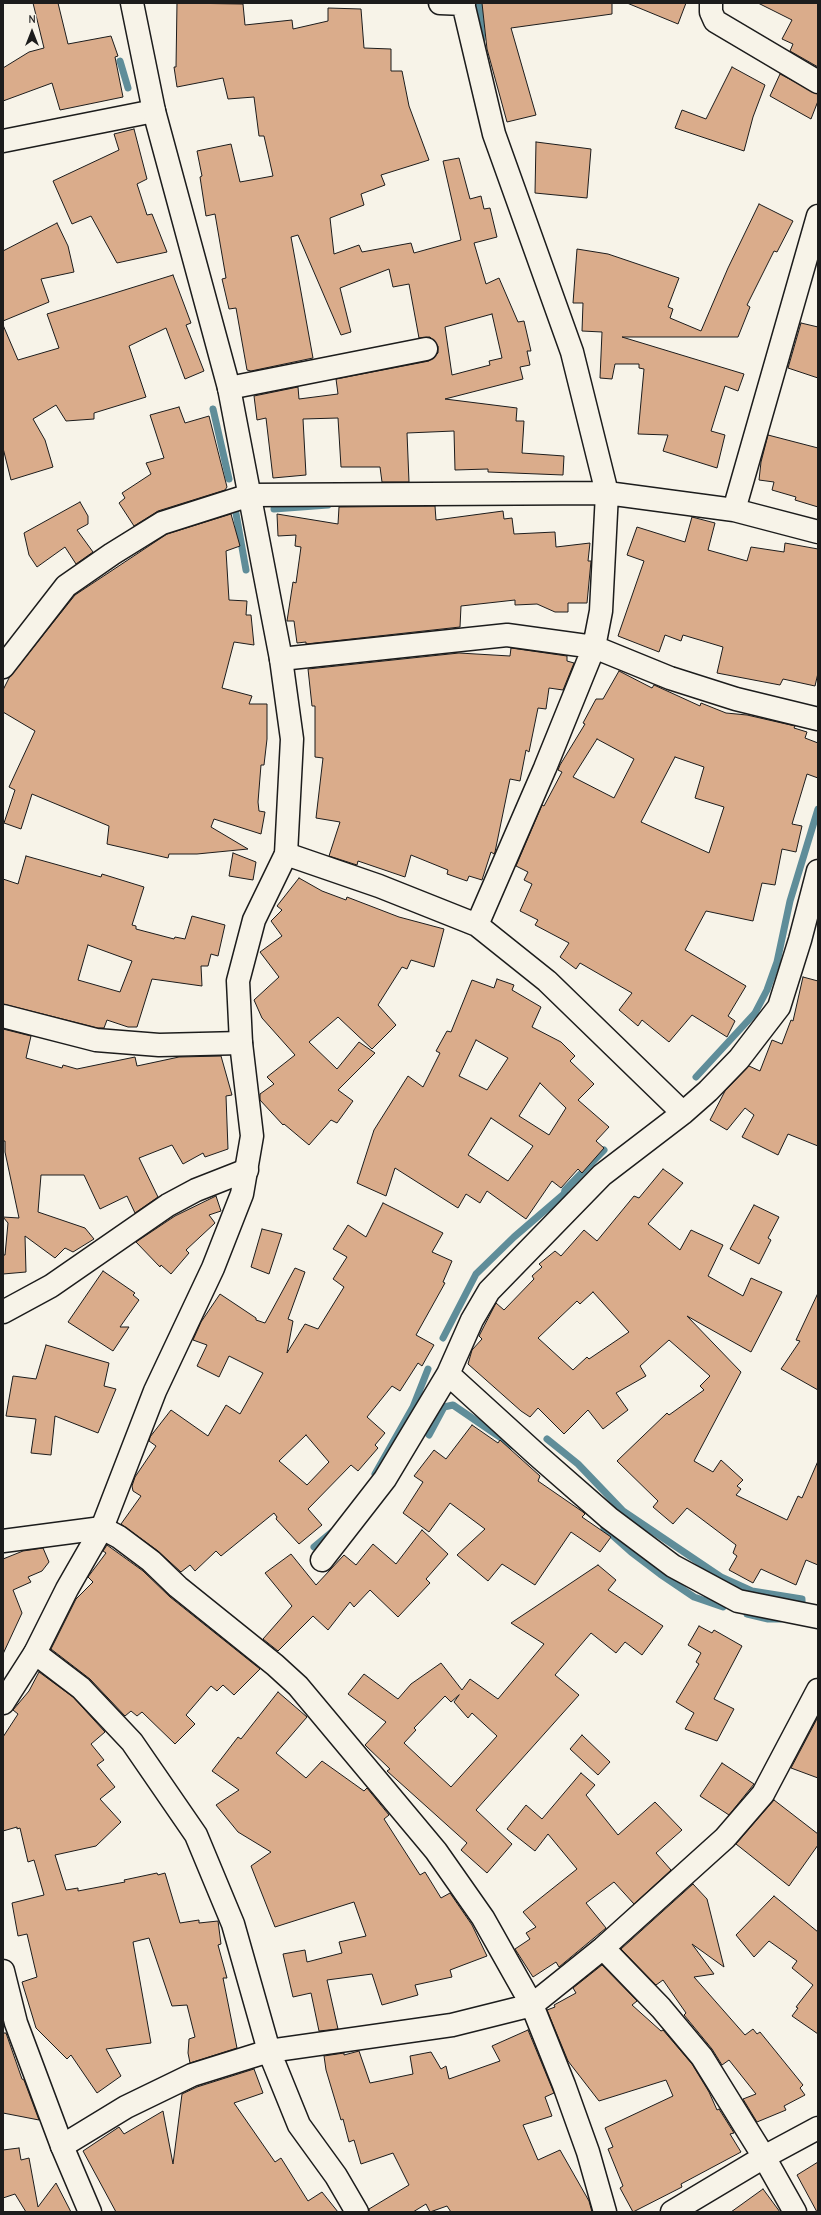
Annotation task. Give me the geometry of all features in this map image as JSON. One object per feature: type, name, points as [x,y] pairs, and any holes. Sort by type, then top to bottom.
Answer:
[{"type":"street","points":[[3,1703],[35,1652],[67,1589],[102,1528],[154,1391],[214,1268],[242,1194],[252,1136],[241,1043],[238,981],[254,920],[286,854],[292,739],[281,659],[228,388],[154,111],[132,3]]},
{"type":"street","points":[[440,3],[464,3],[494,134],[572,352],[607,493],[601,611],[594,647],[545,768],[477,925]]},
{"type":"street","points":[[711,3],[711,12],[715,21],[818,82]]},
{"type":"street","points":[[3,141],[154,111]]},
{"type":"street","points":[[734,510],[818,216]]},
{"type":"street","points":[[228,388],[426,349]]},
{"type":"street","points":[[3,667],[66,586],[112,554],[162,523],[250,495],[607,493],[734,510],[818,532]]},
{"type":"street","points":[[281,659],[507,635],[594,647],[670,678],[736,699],[818,719]]},
{"type":"street","points":[[286,854],[379,886],[477,925],[547,981],[683,1113]]},
{"type":"street","points":[[322,1560],[386,1479],[448,1374],[472,1320],[489,1291],[602,1175],[683,1113],[739,1060],[779,1007],[800,940],[818,871]]},
{"type":"street","points":[[3,1016],[96,1040],[159,1044],[241,1043]]},
{"type":"street","points":[[3,1312],[51,1286],[168,1205],[196,1190],[247,1170]]},
{"type":"street","points":[[448,1374],[537,1456],[609,1518],[673,1566],[738,1601],[818,1617]]},
{"type":"street","points":[[3,1541],[102,1528],[119,1537],[151,1561],[178,1587],[275,1665],[298,1686],[436,1851],[483,1918],[532,2006],[564,2085],[588,2152],[605,2212]]},
{"type":"street","points":[[35,1652],[81,1688],[132,1742],[196,1835],[233,1924],[269,2051],[300,2125],[336,2176],[357,2212]]},
{"type":"street","points":[[62,2146],[126,2107],[192,2075],[269,2051],[452,2025],[532,2006],[603,1948],[725,1838],[763,1794],[818,1690]]},
{"type":"street","points":[[603,1948],[662,2008],[702,2058],[764,2157],[795,2212]]},
{"type":"street","points":[[3,1971],[16,2023],[62,2146],[90,2212]]},
{"type":"street","points":[[672,2212],[764,2157],[818,2128]]},
{"type":"building","points":[[33,3],[58,3],[68,44],[111,36],[118,56],[115,57],[123,97],[60,110],[52,83],[3,101],[3,68],[29,52],[44,48]]},
{"type":"building","points":[[177,3],[243,4],[245,25],[292,20],[293,29],[328,21],[328,8],[361,9],[364,48],[391,49],[391,71],[402,71],[409,106],[429,160],[381,175],[385,185],[361,194],[364,205],[330,218],[334,254],[359,245],[362,252],[411,243],[414,253],[461,240],[443,161],[459,158],[470,199],[481,196],[484,209],[490,208],[497,237],[474,243],[486,284],[499,278],[518,322],[524,321],[531,351],[527,351],[530,365],[520,367],[523,379],[445,399],[517,408],[516,421],[524,421],[522,453],[564,456],[563,475],[488,472],[488,469],[455,470],[454,431],[407,433],[409,482],[382,482],[380,467],[341,467],[338,418],[303,419],[306,475],[273,478],[266,418],[257,420],[254,396],[298,387],[299,399],[338,394],[336,379],[429,361],[438,353],[438,346],[430,337],[419,338],[409,284],[393,287],[389,269],[340,288],[351,332],[341,335],[298,235],[291,237],[313,358],[251,371],[247,370],[236,308],[229,309],[222,279],[226,278],[215,214],[206,216],[200,177],[202,176],[197,151],[231,144],[240,182],[273,176],[264,136],[259,136],[254,97],[228,99],[223,78],[177,87],[174,67],[176,67]],"holes":[[[492,314],[502,358],[489,361],[490,365],[452,375],[445,327]]]},
{"type":"building","points":[[482,3],[612,3],[612,14],[511,28],[536,115],[507,122],[487,49]]},
{"type":"building","points":[[627,3],[686,3],[678,24]]},
{"type":"building","points":[[758,3],[818,3],[818,67],[790,51],[793,44],[782,39],[792,20]]},
{"type":"building","points":[[732,67],[765,85],[753,117],[744,151],[675,128],[682,110],[706,119]]},
{"type":"building","points":[[780,74],[818,94],[818,101],[811,119],[770,96]]},
{"type":"building","points":[[134,129],[147,179],[137,184],[147,215],[152,214],[167,252],[117,263],[91,216],[72,224],[53,181],[119,150],[114,134]]},
{"type":"building","points":[[536,142],[591,149],[587,198],[535,193]]},
{"type":"building","points":[[759,204],[793,221],[777,252],[774,251],[747,305],[750,307],[738,337],[622,337],[744,374],[738,391],[725,386],[711,431],[725,435],[717,468],[663,451],[668,435],[638,434],[644,369],[639,368],[639,364],[615,364],[612,379],[600,378],[602,332],[582,331],[583,303],[573,303],[577,249],[608,254],[679,278],[668,307],[673,309],[670,318],[701,331],[728,268]]},
{"type":"building","points":[[57,223],[68,246],[74,272],[41,279],[49,302],[3,321],[3,251]]},
{"type":"building","points":[[173,275],[191,323],[186,325],[204,371],[185,379],[166,328],[129,346],[146,397],[94,413],[94,419],[66,421],[56,405],[33,419],[45,440],[53,467],[11,480],[3,448],[3,325],[18,360],[59,348],[47,314]]},
{"type":"building","points":[[801,323],[818,327],[818,378],[788,368]]},
{"type":"building","points":[[179,407],[185,423],[209,416],[227,487],[225,490],[158,511],[134,526],[119,503],[125,498],[122,493],[151,474],[146,463],[164,458],[150,415]]},
{"type":"building","points":[[768,435],[818,448],[818,507],[795,500],[796,497],[772,490],[774,482],[759,480],[761,462]]},
{"type":"building","points":[[80,502],[88,516],[88,524],[77,530],[93,552],[76,564],[65,547],[37,567],[29,555],[24,533]]},
{"type":"building","points":[[435,506],[436,520],[503,511],[504,519],[512,518],[514,534],[555,532],[556,547],[590,543],[588,561],[591,561],[587,603],[568,603],[568,612],[555,612],[537,604],[515,605],[515,600],[461,606],[460,627],[306,644],[306,642],[297,643],[294,621],[287,621],[293,582],[296,583],[301,547],[295,546],[296,535],[278,536],[277,514],[338,524],[339,507]]},
{"type":"building","points":[[231,514],[240,546],[226,551],[229,600],[247,601],[246,615],[251,615],[254,645],[234,642],[222,688],[252,696],[249,704],[267,704],[267,739],[264,765],[261,765],[258,802],[259,811],[265,812],[261,834],[214,819],[211,827],[248,849],[197,854],[169,854],[168,858],[107,844],[109,826],[32,794],[21,829],[4,823],[15,790],[9,787],[35,731],[3,712],[3,690],[9,678],[75,595],[167,534]]},
{"type":"building","points":[[692,517],[715,523],[708,550],[747,561],[751,547],[784,552],[785,543],[818,549],[818,673],[815,686],[783,679],[780,685],[717,673],[723,647],[683,635],[681,641],[665,635],[659,652],[618,636],[644,561],[627,555],[637,527],[685,542]]},
{"type":"building","points":[[511,648],[567,656],[567,661],[574,663],[563,690],[549,688],[546,709],[538,708],[529,752],[526,750],[520,781],[510,779],[495,852],[494,854],[491,852],[482,880],[469,876],[467,881],[447,874],[448,870],[411,855],[405,877],[358,861],[357,865],[329,856],[340,822],[316,818],[323,758],[315,757],[315,706],[312,706],[308,669],[459,653],[510,656]]},
{"type":"building","points":[[619,671],[652,688],[654,685],[700,706],[701,703],[726,713],[747,715],[795,726],[794,728],[807,732],[805,738],[818,743],[818,778],[807,774],[792,824],[802,826],[796,852],[782,849],[775,885],[762,883],[753,921],[706,911],[685,950],[746,986],[728,1016],[735,1021],[727,1037],[692,1015],[669,1042],[642,1020],[638,1026],[619,1010],[632,993],[580,963],[576,969],[560,957],[569,943],[535,925],[538,920],[520,911],[532,884],[524,880],[528,872],[516,866],[542,805],[544,806],[562,772],[558,770],[560,765],[585,724],[583,723],[596,699],[603,699]],"holes":[[[597,739],[634,759],[614,798],[573,777]],[[675,757],[704,767],[695,798],[724,807],[709,853],[641,822]]]},
{"type":"building","points":[[233,853],[256,862],[253,880],[229,876]]},
{"type":"building","points":[[26,856],[101,877],[102,874],[144,887],[132,925],[136,926],[136,929],[174,939],[175,937],[185,939],[192,916],[225,925],[218,956],[211,954],[208,966],[201,966],[202,986],[152,979],[137,1027],[128,1027],[107,1020],[104,1028],[98,1028],[3,1004],[3,879],[18,884]],"holes":[[[88,945],[132,961],[120,992],[78,980]]]},
{"type":"building","points":[[299,878],[322,891],[346,900],[347,897],[399,917],[444,929],[434,967],[411,960],[407,969],[402,967],[378,1005],[396,1025],[372,1049],[338,1017],[309,1042],[337,1069],[359,1042],[375,1053],[338,1090],[353,1101],[337,1123],[331,1120],[309,1145],[284,1124],[283,1125],[260,1100],[260,1094],[274,1084],[267,1077],[295,1055],[262,1018],[254,1000],[279,977],[260,952],[282,936],[271,921],[282,910],[277,906]]},
{"type":"building","points":[[803,977],[818,981],[818,1146],[788,1134],[778,1155],[742,1137],[754,1115],[745,1108],[727,1130],[710,1120],[725,1091],[749,1066],[760,1071],[772,1040],[782,1044],[791,1020],[793,1021]]},
{"type":"building","points":[[497,979],[514,985],[512,990],[541,1007],[532,1027],[561,1042],[575,1056],[570,1061],[594,1084],[578,1100],[609,1127],[596,1141],[604,1148],[582,1173],[578,1169],[561,1188],[552,1181],[526,1219],[487,1191],[480,1203],[466,1194],[458,1208],[395,1168],[386,1196],[357,1183],[374,1130],[408,1076],[423,1087],[440,1053],[436,1051],[447,1031],[451,1032],[472,980],[494,988]],"holes":[[[476,1040],[508,1058],[487,1090],[459,1076]],[[540,1083],[566,1108],[549,1135],[519,1116]],[[491,1118],[533,1146],[508,1181],[468,1155]]]},
{"type":"building","points":[[3,1029],[31,1036],[26,1058],[62,1068],[63,1065],[77,1069],[135,1057],[137,1066],[179,1057],[221,1056],[232,1095],[226,1096],[228,1149],[205,1157],[203,1153],[183,1164],[172,1145],[139,1158],[158,1197],[135,1213],[127,1196],[100,1209],[84,1175],[41,1175],[38,1212],[85,1228],[94,1239],[73,1252],[65,1248],[55,1258],[25,1236],[26,1272],[3,1274],[3,1255],[5,1255],[8,1223],[3,1217],[19,1218],[5,1152],[5,1141],[3,1141]]},
{"type":"building","points":[[663,1169],[683,1183],[648,1224],[680,1250],[691,1230],[723,1245],[708,1276],[743,1296],[751,1278],[782,1292],[751,1352],[687,1316],[741,1372],[694,1461],[713,1472],[721,1460],[743,1480],[737,1486],[741,1489],[736,1495],[787,1520],[798,1496],[802,1498],[818,1461],[818,1565],[806,1560],[796,1585],[761,1569],[753,1583],[729,1570],[737,1556],[733,1553],[736,1545],[687,1508],[673,1524],[653,1507],[658,1501],[617,1461],[667,1413],[669,1415],[704,1390],[700,1386],[710,1376],[669,1340],[640,1366],[646,1376],[616,1393],[628,1410],[603,1429],[588,1410],[564,1434],[538,1408],[530,1417],[521,1411],[468,1364],[472,1350],[482,1339],[479,1336],[496,1303],[504,1310],[534,1279],[532,1276],[542,1267],[539,1264],[555,1251],[561,1256],[584,1230],[597,1241],[634,1196],[639,1198]],"holes":[[[593,1292],[629,1332],[589,1359],[587,1357],[573,1370],[538,1338],[577,1301],[580,1304]]]},
{"type":"building","points":[[216,1196],[221,1211],[209,1215],[215,1223],[186,1250],[189,1253],[171,1274],[161,1265],[160,1267],[136,1242],[175,1216]]},
{"type":"building","points":[[383,1203],[443,1233],[432,1252],[452,1261],[443,1282],[445,1283],[416,1335],[434,1345],[422,1366],[418,1363],[400,1391],[392,1386],[367,1417],[385,1433],[375,1445],[378,1448],[358,1471],[351,1465],[308,1509],[322,1525],[299,1544],[276,1519],[277,1517],[274,1513],[221,1556],[216,1551],[195,1571],[190,1565],[181,1572],[158,1551],[121,1524],[141,1496],[133,1491],[132,1486],[135,1477],[156,1446],[149,1441],[150,1437],[171,1410],[208,1436],[226,1405],[240,1414],[263,1373],[229,1356],[219,1377],[197,1366],[207,1345],[193,1340],[201,1322],[220,1294],[256,1318],[256,1320],[265,1323],[295,1268],[305,1272],[288,1319],[293,1321],[287,1353],[305,1324],[318,1329],[344,1287],[333,1279],[347,1257],[333,1249],[348,1225],[366,1237]],"holes":[[[306,1435],[329,1462],[307,1485],[279,1461]]]},
{"type":"building","points":[[754,1205],[779,1217],[768,1238],[771,1240],[759,1264],[730,1249]]},
{"type":"building","points":[[262,1229],[282,1234],[269,1274],[251,1267]]},
{"type":"building","points":[[103,1271],[135,1293],[133,1295],[139,1300],[120,1327],[129,1327],[113,1351],[68,1322]]},
{"type":"building","points":[[818,1293],[818,1390],[781,1369],[800,1341],[796,1340]]},
{"type":"building","points":[[46,1345],[109,1363],[104,1386],[116,1389],[98,1433],[55,1416],[51,1455],[31,1453],[36,1419],[6,1416],[13,1376],[36,1379]]},
{"type":"building","points":[[472,1425],[498,1443],[500,1440],[540,1476],[538,1481],[583,1512],[585,1514],[582,1517],[611,1537],[600,1552],[571,1532],[535,1585],[502,1564],[488,1581],[457,1555],[485,1529],[450,1503],[429,1532],[403,1513],[423,1482],[414,1476],[434,1450],[446,1459]]},
{"type":"building","points":[[422,1530],[448,1554],[426,1579],[430,1583],[398,1617],[370,1590],[354,1607],[350,1602],[328,1630],[313,1616],[278,1651],[263,1639],[292,1606],[265,1573],[291,1554],[316,1585],[344,1555],[356,1565],[373,1544],[396,1564]]},
{"type":"building","points":[[107,1545],[143,1571],[170,1597],[260,1669],[234,1695],[223,1685],[217,1691],[211,1686],[186,1715],[195,1724],[175,1744],[142,1712],[137,1716],[131,1711],[125,1716],[90,1679],[51,1649],[76,1599],[93,1582],[88,1577],[106,1553],[103,1551]]},
{"type":"building","points":[[43,1548],[49,1562],[42,1571],[28,1577],[31,1582],[13,1590],[22,1613],[3,1654],[3,1559],[23,1551]]},
{"type":"building","points":[[598,1565],[616,1580],[608,1590],[663,1626],[642,1655],[625,1642],[616,1653],[591,1633],[555,1675],[579,1695],[476,1810],[512,1844],[487,1873],[461,1850],[467,1843],[387,1771],[390,1769],[365,1745],[386,1722],[348,1694],[364,1674],[398,1699],[411,1684],[441,1663],[462,1690],[470,1679],[498,1699],[544,1644],[511,1623]],"holes":[[[459,1695],[454,1702],[468,1718],[472,1713],[497,1736],[451,1787],[404,1743],[416,1730],[414,1728],[445,1696],[451,1702]]]},
{"type":"building","points":[[699,1626],[712,1633],[714,1630],[742,1646],[714,1699],[734,1709],[717,1741],[685,1729],[694,1713],[676,1702],[699,1664],[696,1662],[701,1653],[688,1645]]},
{"type":"building","points":[[39,1672],[73,1697],[105,1732],[91,1744],[104,1760],[97,1765],[115,1787],[100,1799],[121,1822],[96,1846],[55,1855],[66,1890],[78,1888],[78,1891],[125,1882],[124,1880],[157,1873],[158,1875],[165,1873],[180,1923],[199,1920],[199,1923],[218,1921],[221,1944],[218,1945],[227,1978],[223,1978],[237,2048],[190,2063],[188,2053],[189,2039],[195,2037],[187,2005],[172,2006],[149,1938],[133,1942],[151,2043],[106,2049],[121,2076],[97,2093],[71,2055],[67,2059],[36,2028],[22,1982],[37,1977],[27,1934],[18,1936],[12,1903],[44,1895],[34,1860],[28,1862],[20,1828],[17,1829],[17,1827],[3,1831],[3,1737],[18,1714],[13,1710],[29,1691]]},
{"type":"building","points":[[278,1692],[307,1717],[276,1753],[306,1778],[322,1761],[364,1791],[367,1788],[389,1815],[384,1819],[420,1875],[425,1872],[441,1898],[450,1893],[472,1925],[487,1956],[450,1970],[452,1977],[415,1985],[418,1995],[382,2005],[372,1974],[327,1980],[338,2029],[319,2031],[311,1993],[293,1997],[283,1954],[305,1950],[307,1962],[342,1953],[339,1942],[366,1936],[354,1902],[275,1927],[251,1866],[271,1852],[238,1832],[216,1805],[239,1790],[212,1771],[238,1737],[241,1739]]},
{"type":"building","points":[[818,1717],[818,1778],[791,1768]]},
{"type":"building","points":[[582,1735],[610,1762],[598,1775],[570,1749]]},
{"type":"building","points":[[722,1763],[754,1784],[729,1815],[700,1796]]},
{"type":"building","points":[[581,1773],[595,1785],[586,1795],[618,1835],[655,1802],[682,1830],[656,1853],[671,1870],[634,1904],[614,1882],[586,1903],[606,1928],[559,1967],[556,1962],[533,1977],[515,1949],[530,1939],[526,1933],[536,1927],[523,1912],[577,1869],[548,1834],[535,1851],[507,1829],[526,1805],[542,1819]]},
{"type":"building","points":[[774,1800],[818,1834],[818,1845],[789,1886],[736,1844]]},
{"type":"building","points":[[693,1884],[707,1899],[724,1967],[692,1944],[714,1974],[694,1977],[745,2035],[753,2029],[757,2034],[760,2032],[803,2085],[800,2088],[805,2095],[784,2106],[786,2110],[757,2122],[743,2099],[756,2094],[729,2060],[722,2065],[712,2049],[684,2015],[686,2013],[663,1980],[656,1985],[621,1949]]},
{"type":"building","points":[[774,1896],[818,1932],[818,2034],[792,2016],[798,2008],[796,2007],[813,1985],[792,1968],[797,1961],[769,1941],[754,1957],[736,1935]]},
{"type":"building","points":[[602,1965],[637,2001],[632,2005],[661,2031],[663,2030],[692,2064],[709,2092],[717,2110],[719,2109],[734,2133],[730,2134],[741,2152],[681,2184],[682,2187],[633,2212],[620,2188],[623,2186],[608,2149],[613,2147],[605,2128],[673,2096],[666,2080],[599,2101],[568,2061],[547,2010],[555,2007],[554,2005],[576,1993],[573,1988]]},
{"type":"building","points":[[528,2030],[554,2093],[545,2097],[552,2116],[523,2125],[538,2160],[560,2150],[589,2201],[592,2212],[451,2212],[447,2206],[430,2212],[426,2204],[413,2212],[369,2212],[369,2209],[409,2185],[393,2153],[361,2164],[354,2140],[349,2142],[343,2119],[341,2120],[326,2070],[324,2056],[344,2053],[344,2055],[359,2051],[370,2083],[413,2074],[410,2056],[431,2052],[441,2069],[446,2066],[449,2079],[500,2061],[492,2046]]},
{"type":"building","points":[[3,2033],[6,2033],[22,2079],[24,2080],[39,2120],[3,2113]]},
{"type":"building","points":[[254,2069],[263,2093],[234,2103],[275,2162],[281,2158],[308,2201],[322,2192],[338,2212],[116,2212],[83,2151],[119,2127],[124,2134],[163,2111],[173,2164],[182,2094],[197,2087]]},
{"type":"building","points":[[19,2148],[21,2160],[29,2158],[38,2207],[56,2183],[71,2212],[26,2212],[15,2194],[3,2198],[3,2150]]},
{"type":"building","points":[[818,2162],[818,2212],[817,2212],[797,2175]]},
{"type":"building","points":[[763,2189],[780,2212],[731,2212]]},
{"type":"waterway","points":[[479,3],[482,39]]},
{"type":"waterway","points":[[120,61],[128,88]]},
{"type":"waterway","points":[[213,409],[229,479]]},
{"type":"waterway","points":[[274,509],[328,505]]},
{"type":"waterway","points":[[235,508],[246,570]]},
{"type":"waterway","points":[[696,1077],[755,1013],[767,990],[777,962],[790,901],[818,809]]},
{"type":"waterway","points":[[443,1338],[476,1274],[514,1237],[564,1194],[565,1190],[604,1150]]},
{"type":"waterway","points":[[375,1474],[413,1407],[428,1369]]},
{"type":"waterway","points":[[429,1435],[444,1407],[453,1405],[513,1446]]},
{"type":"waterway","points":[[547,1439],[578,1464],[623,1511],[721,1577],[752,1591],[802,1599],[802,1605]]},
{"type":"waterway","points":[[604,1528],[631,1552],[694,1597],[723,1607]]},
{"type":"waterway","points":[[314,1547],[332,1532]]},
{"type":"waterway","points":[[747,1614],[768,1619],[780,1619]]}]
